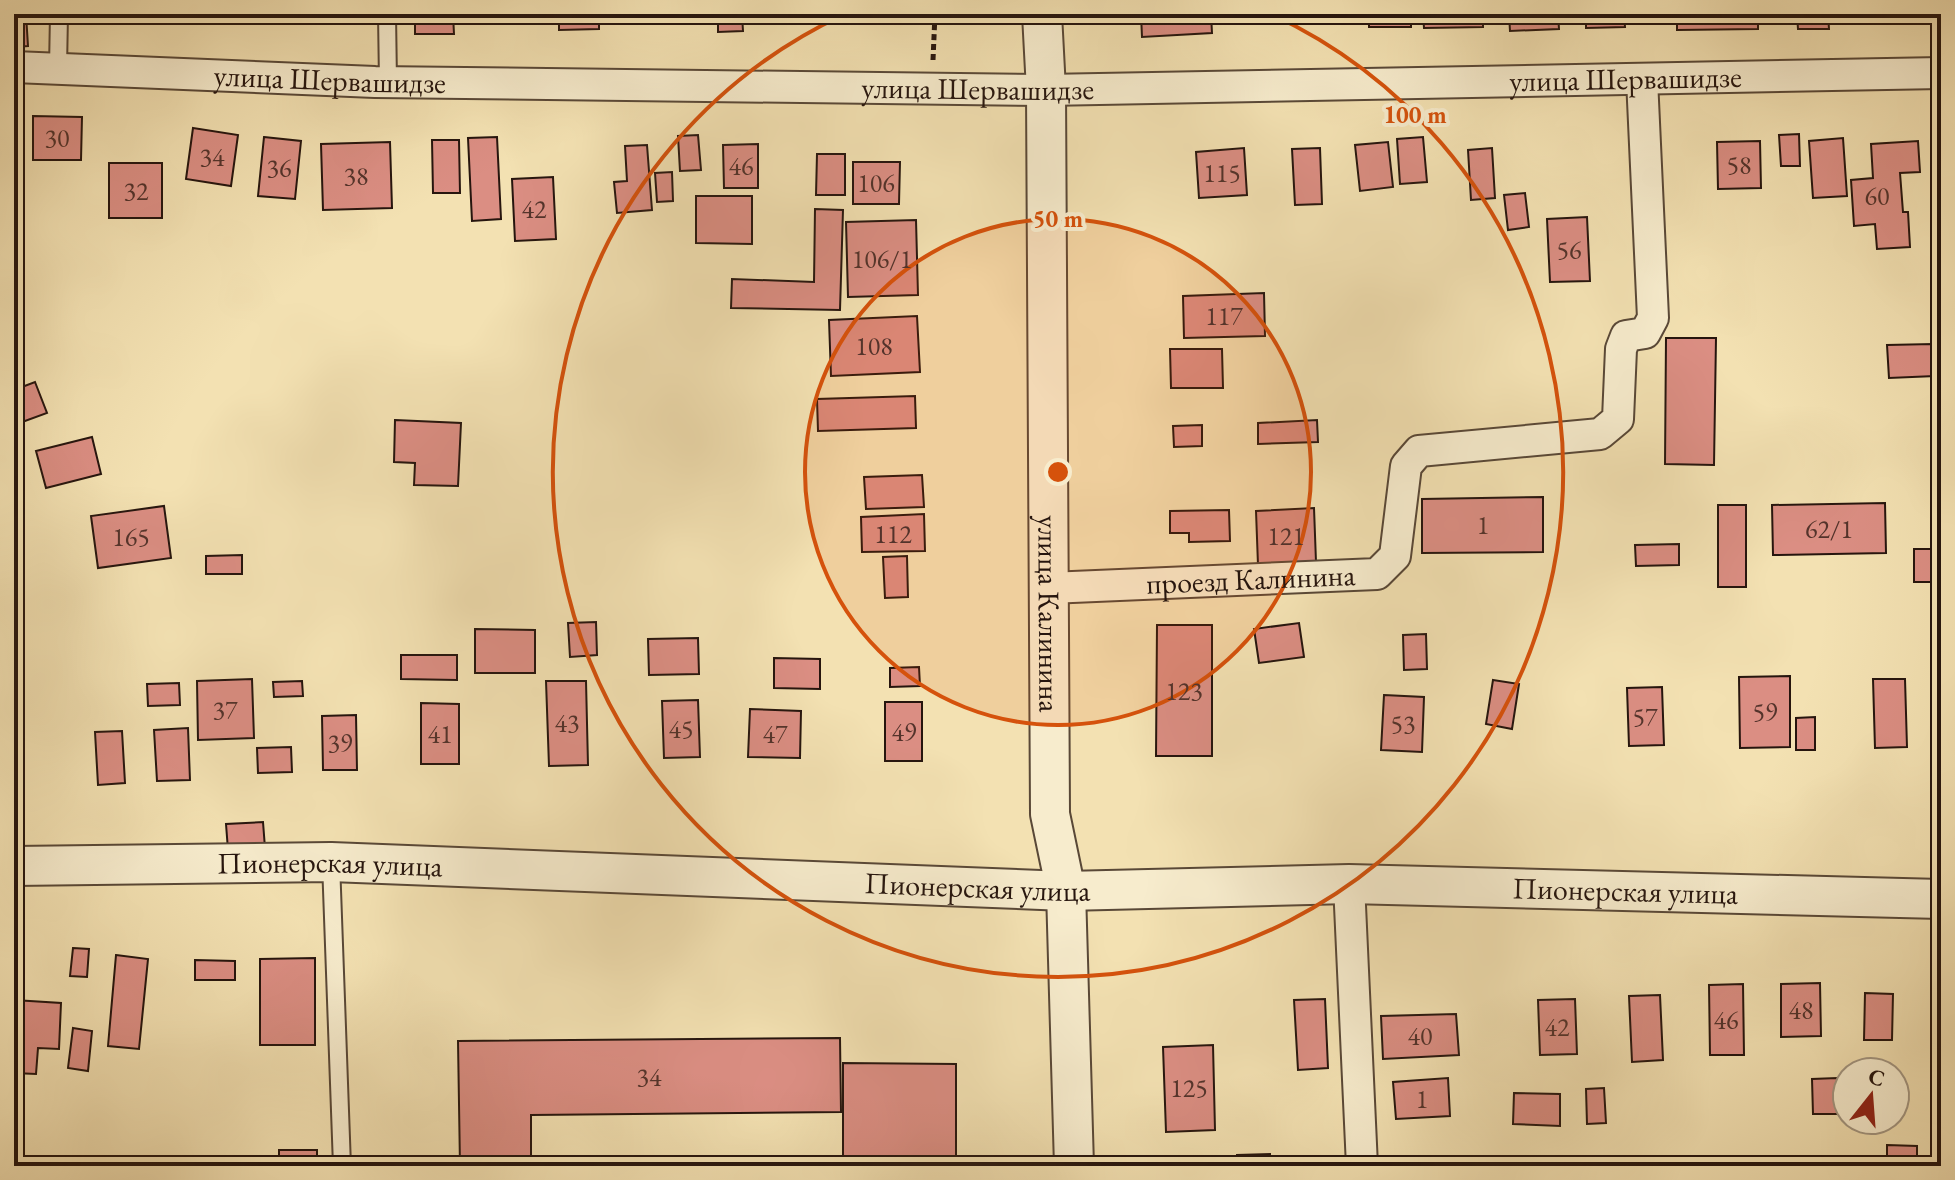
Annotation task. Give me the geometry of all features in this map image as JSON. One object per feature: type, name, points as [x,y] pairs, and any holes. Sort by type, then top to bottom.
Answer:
[{"type":"street","name":"улица Калинина","points":[[1042,14],[1046,90],[1050,814],[1066,891],[1074,1166]]},
{"type":"street","name":"улица Шервашидзе","points":[[14,67],[388,82],[1046,90],[1941,73]]},
{"type":"street","name":"проезд Калинина","points":[[1049,588],[1377,574],[1395,556],[1406,466],[1419,451],[1600,434],[1618,419],[1621,349],[1626,336],[1645,333],[1653,318],[1642,79]]},
{"type":"street","name":"Пионерская улица","points":[[14,866],[331,862],[1066,891],[1349,884],[1941,899]]},
{"type":"street","points":[[1349,884],[1362,1166]]},
{"type":"lane","points":[[58,68],[59,14]]},
{"type":"lane","points":[[387,14],[388,82]]},
{"type":"lane","points":[[331,862],[342,1166]]},
{"type":"path","points":[[932,89],[935,14]]},
{"type":"building","points":[[14,14],[26,14],[28,46],[14,47]]},
{"type":"building","points":[[109,14],[258,14],[109,22]]},
{"type":"building","points":[[415,14],[453,14],[454,34],[415,34]]},
{"type":"building","points":[[559,14],[599,14],[599,29],[559,30]]},
{"type":"building","points":[[718,14],[742,14],[743,31],[718,32]]},
{"type":"building","points":[[1141,14],[1211,14],[1212,33],[1142,37]]},
{"type":"building","points":[[1263,14],[1290,14],[1291,20],[1263,22]]},
{"type":"building","points":[[1369,14],[1411,14],[1411,27],[1369,27]]},
{"type":"building","points":[[1423,14],[1483,14],[1483,27],[1424,28]]},
{"type":"building","points":[[1509,14],[1558,14],[1559,29],[1510,31]]},
{"type":"building","points":[[1586,14],[1624,14],[1625,27],[1586,28]]},
{"type":"building","points":[[1677,14],[1758,14],[1758,29],[1677,30]]},
{"type":"building","points":[[1797,14],[1828,14],[1829,29],[1798,29]]},
{"type":"building","points":[[33,116],[82,117],[81,160],[33,160]]},
{"type":"building","points":[[193,128],[238,135],[231,186],[186,179]]},
{"type":"building","points":[[1799,134],[1800,166],[1781,166],[1779,135]]},
{"type":"building","points":[[698,135],[701,170],[680,171],[678,136]]},
{"type":"building","points":[[264,137],[301,141],[295,199],[258,196]]},
{"type":"building","points":[[497,137],[501,219],[472,221],[468,138]]},
{"type":"building","points":[[1423,137],[1427,182],[1400,184],[1397,139]]},
{"type":"building","points":[[1843,138],[1847,196],[1813,198],[1809,141]]},
{"type":"building","points":[[432,140],[459,140],[460,193],[433,193]]},
{"type":"building","points":[[1760,141],[1761,188],[1718,189],[1717,142]]},
{"type":"building","points":[[1918,141],[1920,172],[1900,173],[1903,212],[1908,212],[1910,247],[1877,249],[1875,224],[1854,226],[1851,180],[1873,178],[1871,144]]},
{"type":"building","points":[[390,142],[392,208],[323,210],[321,144]]},
{"type":"building","points":[[1388,142],[1393,187],[1360,191],[1355,145]]},
{"type":"building","points":[[758,144],[758,188],[724,188],[723,145]]},
{"type":"building","points":[[647,145],[652,210],[617,213],[614,182],[627,181],[625,146]]},
{"type":"building","points":[[1244,148],[1247,195],[1199,198],[1196,152]]},
{"type":"building","points":[[1320,148],[1322,204],[1295,205],[1292,149]]},
{"type":"building","points":[[1492,148],[1495,198],[1471,200],[1468,150]]},
{"type":"building","points":[[817,154],[845,154],[845,195],[816,195]]},
{"type":"building","points":[[853,162],[900,162],[899,204],[853,204]]},
{"type":"building","points":[[109,163],[162,163],[162,218],[109,218]]},
{"type":"building","points":[[672,172],[673,201],[657,202],[655,173]]},
{"type":"building","points":[[553,177],[556,239],[515,241],[512,179]]},
{"type":"building","points":[[1525,193],[1529,227],[1508,230],[1504,195]]},
{"type":"building","points":[[696,196],[752,196],[752,244],[696,243]]},
{"type":"building","points":[[815,209],[843,210],[840,310],[731,308],[732,279],[814,282]]},
{"type":"building","points":[[1587,217],[1590,281],[1550,282],[1547,219]]},
{"type":"building","points":[[916,220],[918,295],[848,297],[846,222]]},
{"type":"building","points":[[1264,293],[1265,336],[1184,338],[1183,296]]},
{"type":"building","points":[[917,316],[920,372],[831,376],[829,320]]},
{"type":"building","points":[[1666,338],[1716,338],[1714,465],[1665,464]]},
{"type":"building","points":[[1933,344],[1935,376],[1889,378],[1887,345]]},
{"type":"building","points":[[1170,349],[1222,349],[1223,388],[1171,388]]},
{"type":"building","points":[[35,382],[47,413],[14,425],[14,390]]},
{"type":"building","points":[[915,396],[916,428],[818,431],[817,399]]},
{"type":"building","points":[[395,420],[461,423],[458,486],[414,485],[415,463],[394,462]]},
{"type":"building","points":[[1317,420],[1318,442],[1258,444],[1258,423]]},
{"type":"building","points":[[1202,425],[1202,446],[1174,447],[1173,426]]},
{"type":"building","points":[[92,437],[101,474],[46,488],[36,451]]},
{"type":"building","points":[[922,475],[924,507],[866,509],[864,477]]},
{"type":"building","points":[[1543,497],[1543,552],[1422,553],[1422,499]]},
{"type":"building","points":[[1885,503],[1886,553],[1773,555],[1772,505]]},
{"type":"building","points":[[1718,505],[1746,505],[1746,587],[1718,587]]},
{"type":"building","points":[[164,506],[171,558],[98,568],[91,516]]},
{"type":"building","points":[[1314,508],[1316,562],[1258,565],[1256,511]]},
{"type":"building","points":[[1229,510],[1230,541],[1189,542],[1189,533],[1170,533],[1170,511]]},
{"type":"building","points":[[924,514],[925,551],[862,552],[861,517]]},
{"type":"building","points":[[1679,544],[1679,565],[1636,566],[1635,545]]},
{"type":"building","points":[[1914,549],[1941,549],[1941,582],[1914,582]]},
{"type":"building","points":[[242,555],[242,574],[206,574],[206,556]]},
{"type":"building","points":[[907,556],[908,597],[885,598],[883,557]]},
{"type":"building","points":[[596,622],[597,655],[570,657],[568,623]]},
{"type":"building","points":[[1299,623],[1304,657],[1259,663],[1254,629]]},
{"type":"building","points":[[1157,625],[1212,625],[1212,756],[1156,756]]},
{"type":"building","points":[[475,629],[535,630],[535,673],[475,673]]},
{"type":"building","points":[[1426,634],[1427,669],[1404,670],[1403,635]]},
{"type":"building","points":[[698,638],[699,674],[649,675],[648,639]]},
{"type":"building","points":[[14,641],[18,704],[14,704]]},
{"type":"building","points":[[401,655],[457,655],[457,680],[401,679]]},
{"type":"building","points":[[774,658],[820,659],[820,689],[774,688]]},
{"type":"building","points":[[919,667],[920,686],[890,687],[890,668]]},
{"type":"building","points":[[1790,676],[1790,747],[1740,748],[1739,677]]},
{"type":"building","points":[[252,679],[254,738],[198,740],[197,681]]},
{"type":"building","points":[[1873,679],[1905,679],[1907,747],[1875,748]]},
{"type":"building","points":[[1493,680],[1519,684],[1512,729],[1486,724]]},
{"type":"building","points":[[302,681],[303,696],[274,697],[273,682]]},
{"type":"building","points":[[546,681],[586,681],[588,765],[549,766]]},
{"type":"building","points":[[179,683],[180,705],[148,706],[147,684]]},
{"type":"building","points":[[1662,687],[1664,745],[1629,746],[1627,688]]},
{"type":"building","points":[[1384,695],[1424,697],[1422,752],[1381,750]]},
{"type":"building","points":[[698,700],[700,757],[664,758],[662,701]]},
{"type":"building","points":[[885,702],[922,702],[922,761],[885,761]]},
{"type":"building","points":[[421,703],[459,704],[459,764],[421,764]]},
{"type":"building","points":[[750,709],[801,711],[800,758],[748,757]]},
{"type":"building","points":[[356,715],[357,770],[323,770],[322,716]]},
{"type":"building","points":[[1815,717],[1815,750],[1796,750],[1796,718]]},
{"type":"building","points":[[188,728],[190,780],[157,781],[154,730]]},
{"type":"building","points":[[122,731],[125,783],[98,785],[95,732]]},
{"type":"building","points":[[291,747],[292,772],[258,773],[257,748]]},
{"type":"building","points":[[263,822],[265,848],[228,850],[226,824]]},
{"type":"building","points":[[73,948],[89,949],[87,977],[70,976]]},
{"type":"building","points":[[116,955],[148,959],[139,1049],[108,1046]]},
{"type":"building","points":[[315,958],[315,1045],[260,1045],[260,959]]},
{"type":"building","points":[[195,960],[235,961],[235,980],[195,980]]},
{"type":"building","points":[[1820,983],[1821,1036],[1781,1037],[1781,984]]},
{"type":"building","points":[[1743,984],[1744,1055],[1710,1055],[1709,985]]},
{"type":"building","points":[[1865,993],[1893,994],[1892,1040],[1864,1040]]},
{"type":"building","points":[[1660,995],[1663,1060],[1632,1062],[1629,996]]},
{"type":"building","points":[[1325,999],[1328,1068],[1298,1070],[1294,1000]]},
{"type":"building","points":[[1575,999],[1577,1054],[1540,1055],[1538,1000]]},
{"type":"building","points":[[14,1000],[61,1003],[59,1049],[38,1048],[36,1074],[14,1073]]},
{"type":"building","points":[[1456,1014],[1459,1055],[1383,1059],[1381,1016]]},
{"type":"building","points":[[73,1028],[92,1031],[88,1071],[68,1068]]},
{"type":"building","points":[[840,1038],[841,1112],[531,1115],[531,1166],[460,1166],[458,1041]]},
{"type":"building","points":[[1213,1045],[1215,1130],[1166,1132],[1163,1047]]},
{"type":"building","points":[[843,1063],[956,1064],[956,1166],[843,1166]]},
{"type":"building","points":[[1448,1078],[1450,1116],[1396,1119],[1393,1082]]},
{"type":"building","points":[[1831,1078],[1831,1114],[1813,1114],[1812,1079]]},
{"type":"building","points":[[1604,1088],[1606,1123],[1587,1124],[1586,1089]]},
{"type":"building","points":[[1514,1093],[1560,1094],[1560,1126],[1513,1124]]},
{"type":"building","points":[[1887,1145],[1917,1146],[1917,1166],[1887,1166]]},
{"type":"building","points":[[279,1150],[317,1150],[317,1166],[279,1166]]},
{"type":"building","points":[[1270,1154],[1270,1166],[1237,1166],[1237,1155]]},
{"type":"building","points":[[1421,1156],[1449,1156],[1449,1166],[1421,1166]]}]
